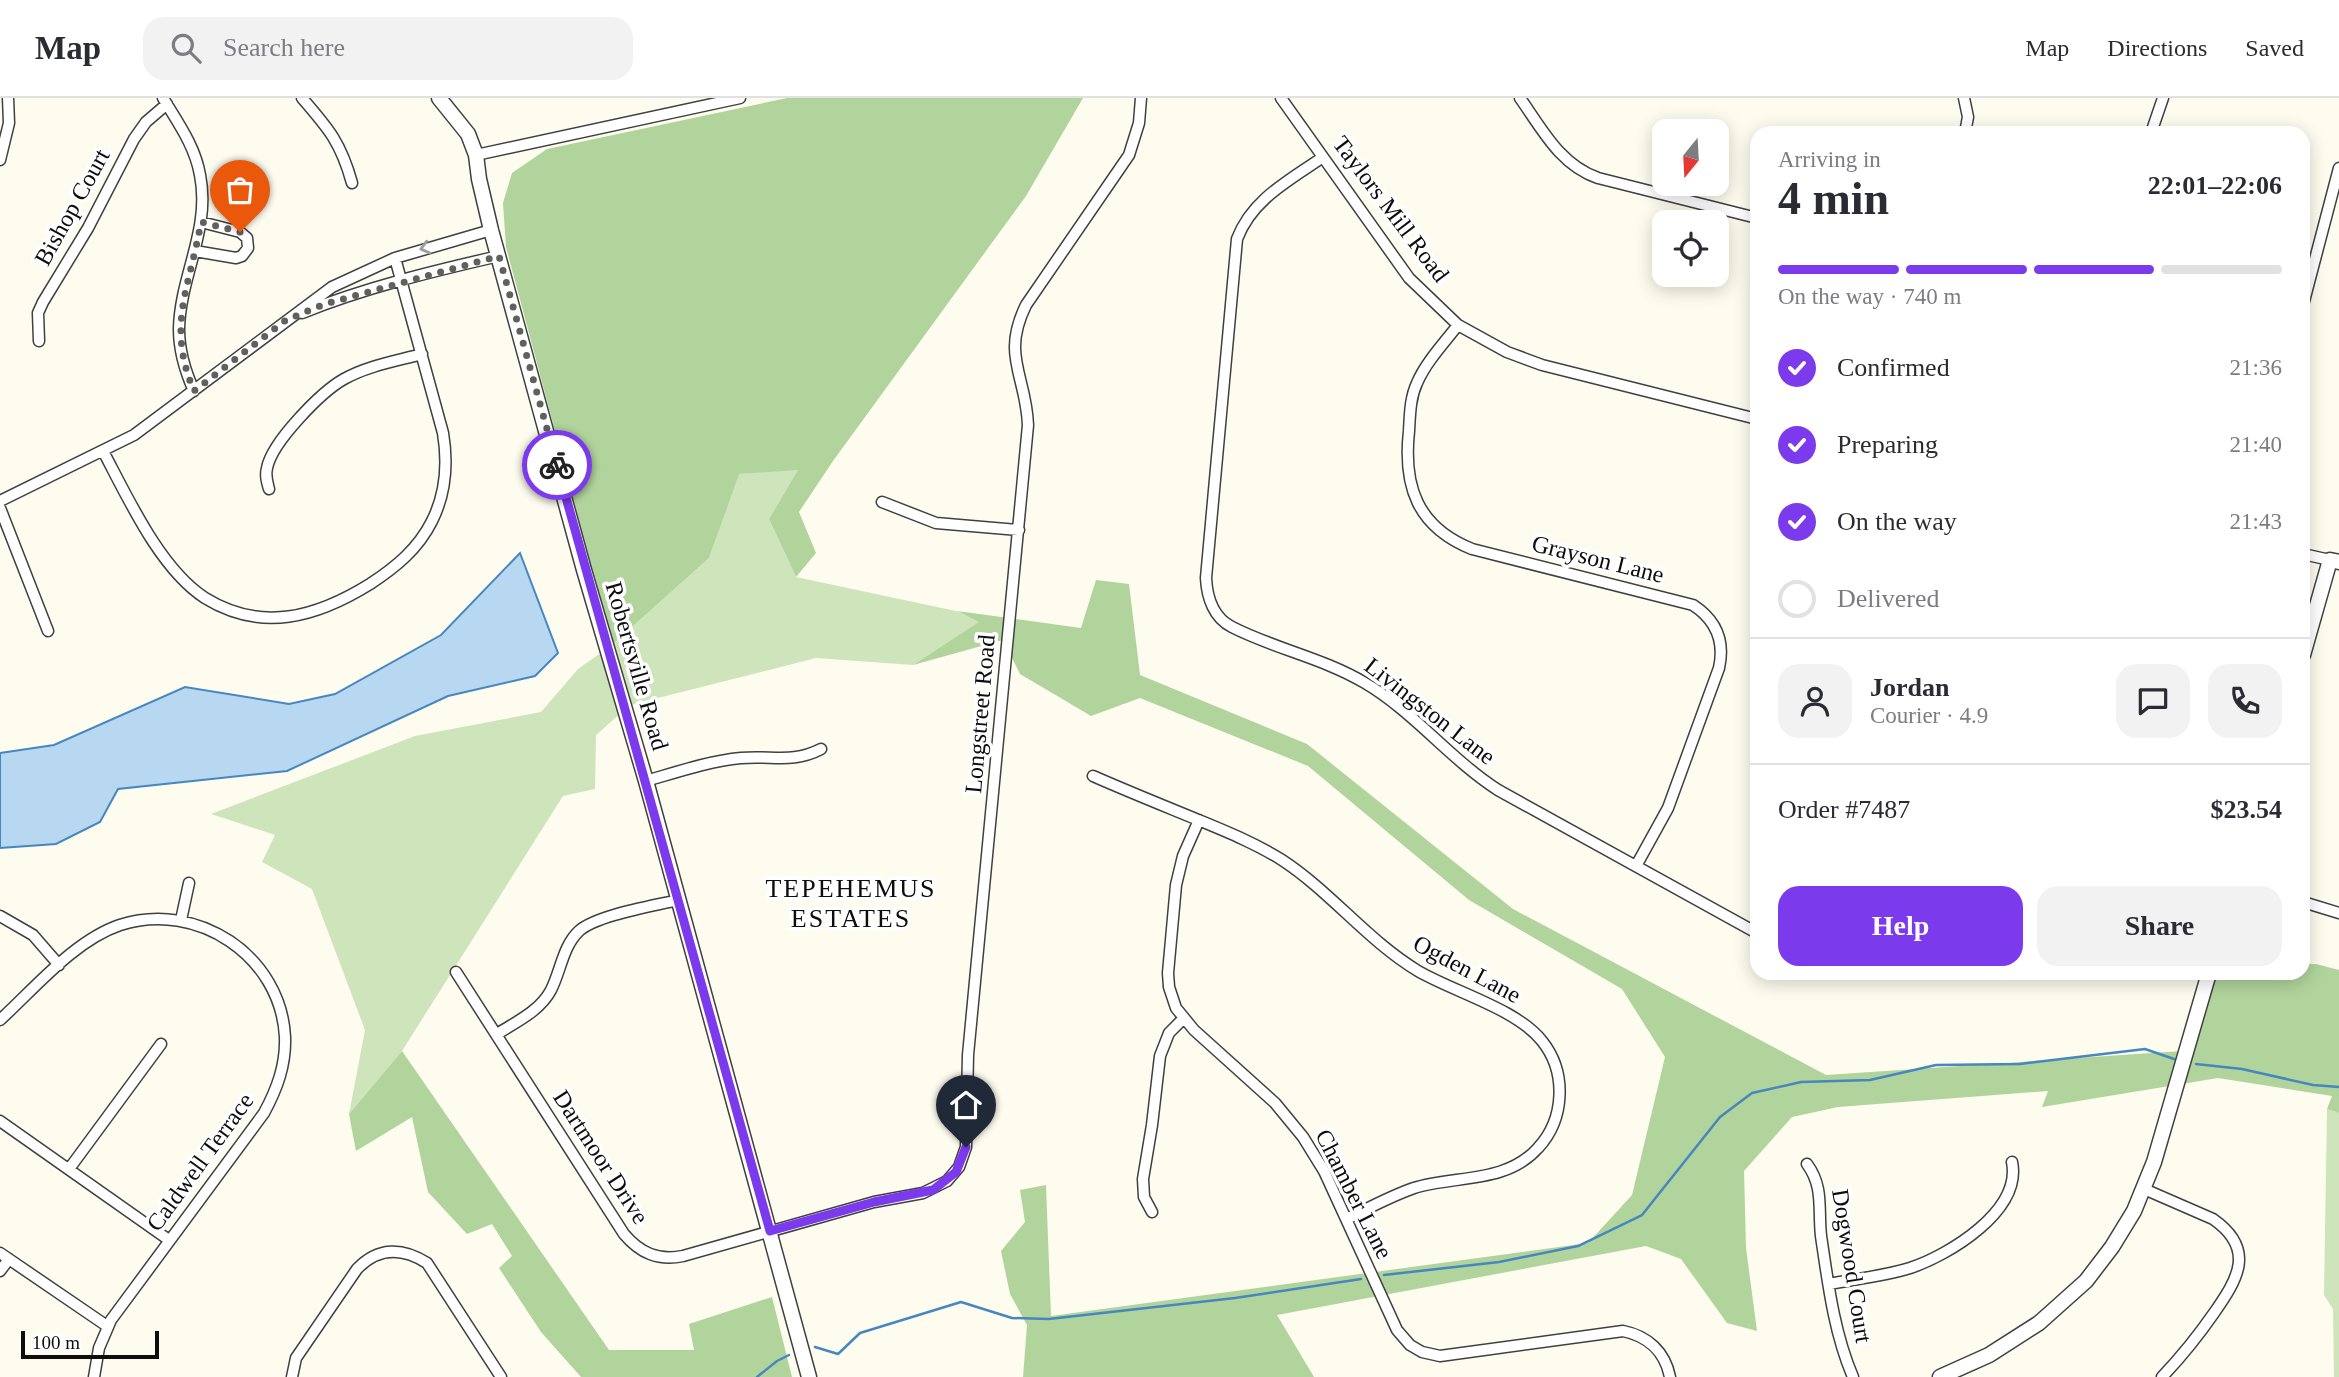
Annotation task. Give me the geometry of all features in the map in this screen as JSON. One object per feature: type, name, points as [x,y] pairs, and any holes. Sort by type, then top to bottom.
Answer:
[{"type":"street","points":[[0,160],[9,123],[8,98]]},
{"type":"street","points":[[302,98],[338,142],[352,183]]},
{"type":"street","name":"Robertsville Road","points":[[439,98],[468,134],[476,155],[491,230],[584,570],[646,781],[809,1377]]},
{"type":"street","points":[[476,155],[701,102],[740,98]]},
{"type":"street","name":"Longstreet Road","points":[[770,1231],[874,1202],[933,1190],[956,1172],[964,1156],[968,1055],[1028,425],[1026,402],[1014,361],[1016,330],[1026,304],[1129,155],[1139,123],[1141,98]]},
{"type":"street","name":"Taylors Mill Road","points":[[1281,98],[1409,278],[1458,325],[1507,352],[1542,365],[1750,417]]},
{"type":"street","points":[[1520,98],[1558,151],[1578,170],[1598,178],[1750,216]]},
{"type":"street","points":[[1964,98],[1968,117],[1966,126]]},
{"type":"street","points":[[2153,126],[2163,98]]},
{"type":"street","points":[[165,101],[190,145],[199,167],[203,193],[201,222],[179,325],[182,358],[194,391]]},
{"type":"street","name":"Bishop Court","points":[[39,341],[38,313],[43,302],[88,228],[134,139],[165,101]]},
{"type":"street","name":"Livingston Lane","points":[[1323,157],[1258,204],[1246,219],[1237,239],[1206,578],[1209,599],[1215,612],[1228,625],[1331,665],[1368,684],[1479,777],[1750,929]]},
{"type":"street","points":[[2310,278],[2339,168]]},
{"type":"street","points":[[195,251],[236,258],[246,253],[248,248],[247,238],[240,232],[201,222]]},
{"type":"street","points":[[0,502],[145,427],[332,287],[395,258],[491,230]]},
{"type":"street","points":[[286,320],[325,304],[499,256]]},
{"type":"street","points":[[103,451],[129,501],[167,562],[195,590],[222,607],[258,616],[289,617],[314,612],[348,598],[399,564],[420,541],[435,514],[444,483],[445,446],[395,258]]},
{"type":"street","name":"Grayson Lane","points":[[1458,325],[1421,374],[1411,400],[1406,453],[1407,474],[1414,497],[1429,520],[1448,537],[1472,549],[1692,605],[1713,623],[1720,639],[1719,668],[1674,794],[1636,866]]},
{"type":"street","points":[[270,489],[266,470],[272,455],[315,401],[354,375],[422,354]]},
{"type":"street","points":[[882,502],[936,523],[1019,530]]},
{"type":"street","points":[[0,508],[48,631]]},
{"type":"street","points":[[2310,556],[2334,561],[2310,634]]},
{"type":"street","points":[[646,781],[725,760],[804,758],[821,750]]},
{"type":"street","name":"Ogden Lane","points":[[1093,776],[1247,841],[1283,861],[1307,878],[1386,948],[1415,969],[1522,1023],[1542,1040],[1555,1064],[1560,1090],[1558,1111],[1546,1138],[1528,1157],[1497,1173],[1413,1189],[1346,1219]]},
{"type":"street","name":"Chamber Lane","points":[[1199,820],[1178,873],[1168,973],[1172,998],[1183,1019],[1287,1116],[1315,1155],[1397,1330],[1410,1345],[1422,1352],[1449,1356],[1623,1331],[1644,1338],[1657,1348],[1670,1377]]},
{"type":"street","points":[[181,919],[189,883]]},
{"type":"street","points":[[497,1034],[542,1003],[552,987],[571,941],[582,929],[600,920],[678,900]]},
{"type":"street","points":[[2310,904],[2339,913]]},
{"type":"street","points":[[0,916],[33,935],[59,965]]},
{"type":"street","name":"Caldwell Terrace","points":[[0,1020],[94,936],[120,925],[151,919],[181,919],[222,935],[256,965],[278,1004],[285,1048],[279,1082],[264,1113],[107,1326],[99,1348],[94,1377]]},
{"type":"street","name":"Dartmoor Drive","points":[[456,972],[624,1234],[642,1251],[654,1256],[674,1258],[770,1231]]},
{"type":"street","points":[[1940,1377],[2017,1339],[2086,1281],[2112,1247],[2144,1189],[2207,980]]},
{"type":"street","points":[[1152,1212],[1144,1197],[1143,1179],[1160,1056],[1169,1033],[1183,1019]]},
{"type":"street","points":[[69,1168],[161,1044]]},
{"type":"street","points":[[0,1121],[169,1240]]},
{"type":"street","points":[[1829,1284],[1909,1268],[1934,1258],[1961,1242],[1990,1218],[2006,1198],[2013,1174],[2012,1162]]},
{"type":"street","name":"Dogwood Court","points":[[1807,1164],[1815,1174],[1819,1187],[1821,1234],[1829,1284],[1841,1347],[1853,1377]]},
{"type":"street","points":[[2144,1189],[2222,1225],[2234,1240],[2239,1259],[2233,1286],[2196,1338],[2162,1377]]},
{"type":"street","points":[[292,1377],[296,1358],[356,1269],[369,1258],[391,1251],[413,1255],[426,1263],[501,1377]]},
{"type":"street","points":[[0,1271],[4,1256],[107,1326]]},
{"type":"green space","points":[[787,98],[1083,98],[1026,196],[833,461],[799,512],[816,553],[796,577],[769,519],[798,470],[739,474],[709,558],[612,645],[506,247],[503,203],[512,173],[547,149]]},
{"type":"green space","points":[[799,469],[769,519],[796,577],[956,611],[980,622],[913,665],[816,658],[630,705],[596,735],[595,789],[563,796],[402,1051],[349,1114],[365,1030],[312,889],[262,862],[275,835],[211,814],[415,736],[541,712],[578,669],[612,645],[709,558],[738,474]]},
{"type":"green space","points":[[1096,580],[1129,584],[1140,675],[1307,744],[1513,909],[1826,1075],[2182,1051],[2205,980],[2310,980],[2310,964],[2316,964],[2339,970],[2339,1113],[2327,1109],[2332,1096],[2218,1078],[2042,1107],[2048,1091],[1838,1107],[1792,1117],[1744,1171],[1746,1248],[1757,1331],[1727,1323],[1681,1259],[1646,1246],[1277,1315],[1314,1377],[1023,1377],[1027,1325],[1010,1294],[1001,1251],[1025,1222],[1020,1190],[1046,1185],[1051,1316],[1588,1243],[1632,1195],[1665,1057],[1622,989],[1469,900],[1308,766],[1140,698],[1091,716],[1020,674],[1003,640],[913,665],[979,622],[957,611],[1081,628]]},
{"type":"green space","points":[[402,1051],[609,1350],[694,1350],[689,1324],[772,1297],[792,1377],[581,1377],[541,1332],[499,1268],[512,1256],[492,1224],[467,1234],[428,1192],[412,1117],[356,1151],[349,1114]]},
{"type":"green space","points":[[2327,1109],[2339,1113],[2339,1377],[2334,1377],[2333,1309],[2324,1295]]},
{"type":"water","points":[[520,553],[558,653],[535,676],[448,696],[287,771],[118,789],[100,822],[56,844],[0,848],[0,753],[54,745],[185,687],[289,704],[335,694],[441,635]]},
{"type":"waterway","points":[[1384,1275],[1499,1262],[1578,1246],[1642,1215],[1720,1117],[1752,1093],[1801,1082],[1870,1080],[1936,1065],[2020,1064],[2145,1049],[2174,1059]]},
{"type":"waterway","points":[[2196,1064],[2242,1069],[2313,1085],[2339,1087]]},
{"type":"waterway","points":[[815,1347],[838,1354],[860,1333],[961,1302],[1012,1318],[1049,1319],[1235,1298],[1361,1279]]},
{"type":"waterway","points":[[757,1377],[789,1355]]},
{"type":"way so far","points":[[240,232],[201,222],[179,325],[182,358],[194,391],[286,320],[325,304],[499,256],[557,465]]},
{"type":"district","name":"TEPEHEMUS ESTATES","points":[[851,903]]},
{"type":"route","points":[[557,465],[584,570],[629,719],[770,1231],[874,1202],[933,1190],[956,1172],[966,1147]]}]
